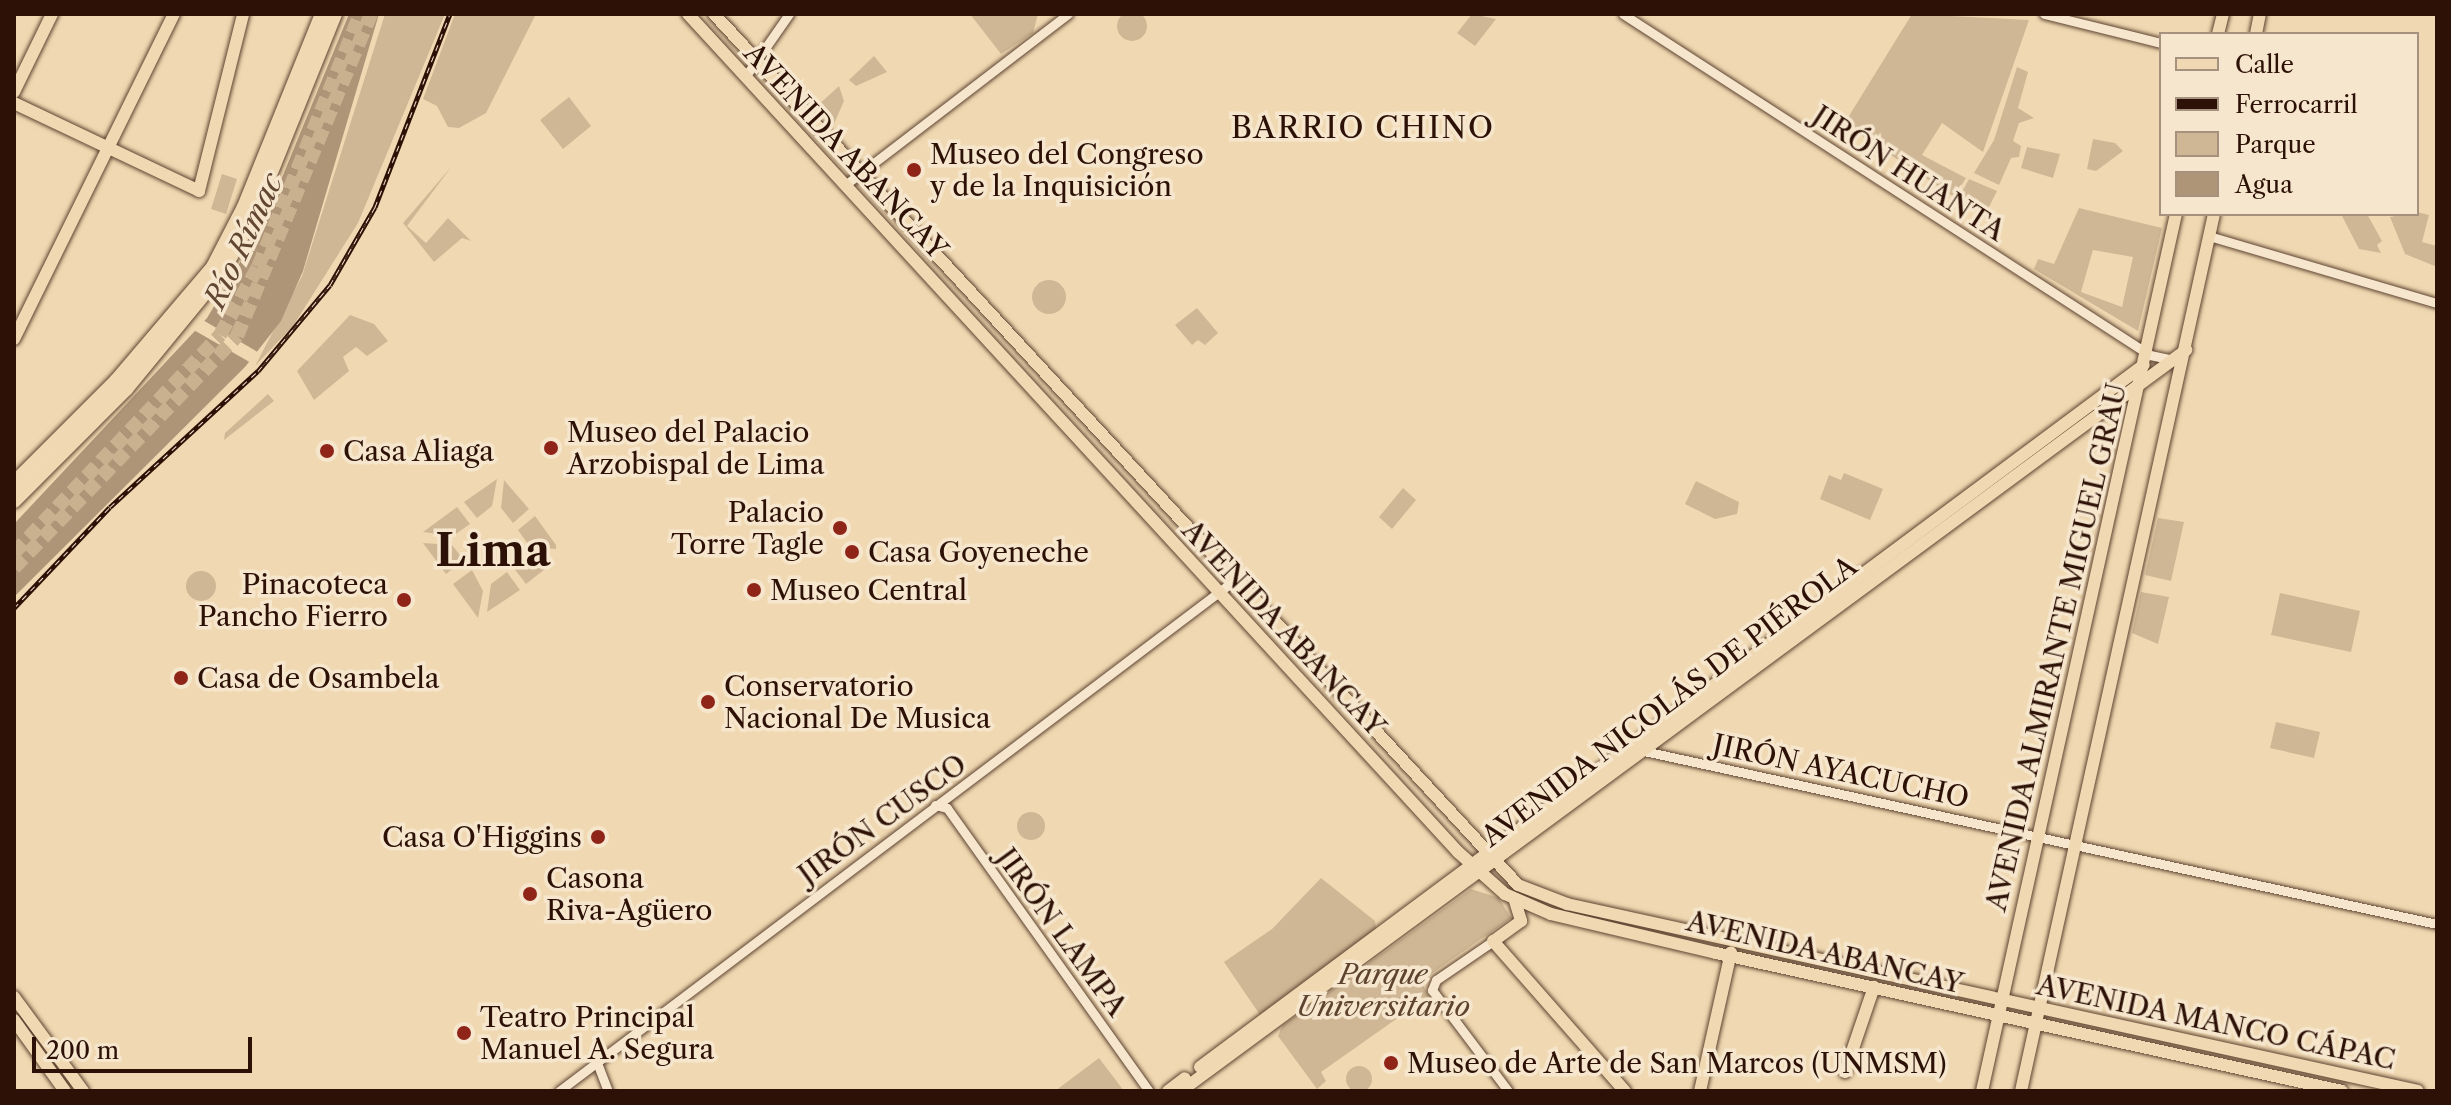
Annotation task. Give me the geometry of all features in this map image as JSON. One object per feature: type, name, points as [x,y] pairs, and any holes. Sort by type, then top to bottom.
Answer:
[{"type":"highway","points":[[17,479],[116,381],[213,267],[244,207],[322,14]]},
{"type":"highway","points":[[14,501],[126,389],[223,271],[255,212],[335,14]]},
{"type":"main road","points":[[14,92],[52,14]]},
{"type":"main road","points":[[14,339],[174,14]]},
{"type":"main road","points":[[14,103],[199,191],[243,14]]},
{"type":"main road","name":"AVENIDA ABANCAY","points":[[688,14],[1474,868],[1514,899],[1730,956],[2001,1015]]},
{"type":"main road","name":"AVENIDA ABANCAY","points":[[714,14],[1488,859],[1518,885],[1554,901],[2004,1001]]},
{"type":"main road","name":"AVENIDA ALMIRANTE MIGUEL GRAU","points":[[1982,1091],[2147,358],[2176,216]]},
{"type":"main road","points":[[2021,1091],[2035,1007],[2179,356],[2214,216]]},
{"type":"main road","name":"AVENIDA NICOLÁS DE PIÉROLA","points":[[1168,1091],[1474,868],[1644,751],[2179,356]]},
{"type":"main road","name":"AVENIDA NICOLÁS DE PIÉROLA","points":[[1488,859],[2088,407],[2147,358]]},
{"type":"main road","points":[[2088,407],[2096,418]]},
{"type":"main road","name":"AVENIDA NICOLÁS DE PIÉROLA","points":[[1181,1091],[1474,868]]},
{"type":"main road","points":[[1514,899],[1521,921],[1493,941],[1625,1091]]},
{"type":"main road","points":[[1700,1091],[1734,941]]},
{"type":"main road","points":[[1845,1072],[1874,987]]},
{"type":"main road","points":[[14,997],[83,1091]]},
{"type":"main road","name":"AVENIDA MANCO CÁPAC","points":[[2004,1001],[2418,1091]]},
{"type":"main road","name":"AVENIDA MANCO CÁPAC","points":[[2001,1015],[2342,1091]]},
{"type":"main road","points":[[14,1020],[65,1091]]},
{"type":"main road","points":[[14,1033],[56,1091]]},
{"type":"street","points":[[745,77],[789,14]]},
{"type":"street","points":[[845,185],[1068,14]]},
{"type":"street","name":"JIRÓN HUANTA","points":[[1623,14],[2147,358],[2179,356]]},
{"type":"street","points":[[2044,14],[2159,43]]},
{"type":"street","points":[[2209,236],[2437,303]]},
{"type":"street","name":"JIRÓN CUSCO","points":[[559,1091],[596,1060],[1235,580]]},
{"type":"street","name":"JIRÓN AYACUCHO","points":[[1644,751],[2437,924]]},
{"type":"street","name":"JIRÓN LAMPA","points":[[935,805],[947,808],[1149,1091]]},
{"type":"street","points":[[1493,941],[1436,980],[1432,990],[1508,1090]]},
{"type":"street","points":[[596,1060],[608,1091]]},
{"type":"green space","points":[[1132,11],[1143,15],[1147,26],[1143,37],[1132,41],[1121,37],[1117,26],[1121,15]]},
{"type":"green space","points":[[385,14],[445,14],[358,223],[293,326],[255,366],[302,276]]},
{"type":"green space","points":[[455,14],[536,14],[486,113],[459,128],[448,127],[437,106],[423,99]]},
{"type":"green space","points":[[970,14],[1038,14],[1033,33],[1001,54]]},
{"type":"green space","points":[[1472,14],[1496,19],[1475,46],[1457,33]]},
{"type":"green space","points":[[1912,14],[2029,20],[1983,152],[1942,123],[1922,155],[1966,178],[1954,197],[1844,124]]},
{"type":"green space","points":[[874,56],[887,72],[856,86],[849,80]]},
{"type":"green space","points":[[2017,67],[2028,72],[2018,108],[2034,118],[2019,123],[2013,141],[2021,146],[2019,157],[2011,158],[1999,185],[1974,173],[1994,140]]},
{"type":"green space","points":[[839,86],[844,101],[833,126],[816,107]]},
{"type":"green space","points":[[569,97],[591,126],[563,149],[540,120]]},
{"type":"green space","points":[[2093,139],[2115,143],[2123,151],[2096,171],[2087,169]]},
{"type":"green space","points":[[2027,147],[2060,154],[2053,178],[2021,168]]},
{"type":"green space","points":[[452,166],[407,226],[426,243],[448,218],[471,241],[462,238],[434,262],[403,223]]},
{"type":"green space","points":[[222,174],[237,179],[226,214],[211,209]]},
{"type":"green space","points":[[1969,179],[1997,191],[1984,217],[1980,205],[1958,199]]},
{"type":"green space","points":[[2079,208],[2162,228],[2138,331],[2034,269],[2038,259],[2054,264]],"holes":[[[2093,250],[2133,257],[2122,307],[2081,292]]]},
{"type":"green space","points":[[2419,212],[2429,215],[2422,242],[2437,246],[2437,267],[2405,254],[2390,217],[2419,216]]},
{"type":"green space","points":[[2342,216],[2368,216],[2382,241],[2377,245],[2381,253],[2359,249]]},
{"type":"green space","points":[[1049,280],[1061,285],[1066,297],[1061,309],[1049,314],[1037,309],[1032,297],[1037,285]]},
{"type":"green space","points":[[1197,308],[1218,333],[1205,345],[1198,340],[1192,345],[1175,325]]},
{"type":"green space","points":[[350,315],[374,324],[388,341],[367,356],[356,347],[343,357],[349,371],[314,400],[297,371]]},
{"type":"green space","points":[[268,394],[274,401],[224,440],[225,433]]},
{"type":"green space","points":[[1844,473],[1883,489],[1870,520],[1820,499],[1829,475],[1841,480]]},
{"type":"green space","points":[[497,479],[492,506],[477,518],[464,502]]},
{"type":"green space","points":[[504,480],[529,509],[513,523],[501,508]]},
{"type":"green space","points":[[1696,481],[1739,502],[1737,514],[1715,519],[1685,504]]},
{"type":"green space","points":[[1403,488],[1416,500],[1392,529],[1379,517]]},
{"type":"green space","points":[[457,507],[470,524],[453,536],[423,532]]},
{"type":"green space","points":[[535,516],[556,549],[530,547],[518,530]]},
{"type":"green space","points":[[2158,518],[2184,522],[2171,581],[2145,575]]},
{"type":"green space","points":[[423,543],[452,545],[464,560],[446,574]]},
{"type":"green space","points":[[529,555],[554,562],[526,584],[513,567]]},
{"type":"green space","points":[[472,570],[483,591],[478,618],[453,584]]},
{"type":"green space","points":[[201,571],[212,575],[216,586],[212,597],[201,601],[190,597],[186,586],[190,575]]},
{"type":"green space","points":[[507,572],[520,590],[487,612],[491,584]]},
{"type":"green space","points":[[2141,592],[2169,597],[2158,644],[2132,633]]},
{"type":"green space","points":[[2280,593],[2360,611],[2351,652],[2271,635]]},
{"type":"green space","points":[[2276,722],[2320,732],[2314,758],[2270,748]]},
{"type":"green space","points":[[1031,812],[1041,816],[1045,826],[1041,836],[1031,840],[1021,836],[1017,826],[1021,816]]},
{"type":"green space","points":[[1321,878],[1375,921],[1376,929],[1260,1015],[1224,962],[1272,929]]},
{"type":"green space","name":"Parque Universitario","points":[[1471,889],[1499,898],[1511,918],[1421,981],[1429,996],[1321,1072],[1326,1081],[1317,1089],[1278,1036],[1282,1026]]},
{"type":"green space","points":[[1099,1058],[1124,1091],[1055,1091]]},
{"type":"green space","points":[[1359,1066],[1368,1070],[1372,1079],[1368,1088],[1359,1092],[1350,1088],[1346,1079],[1350,1070]]},
{"type":"water","points":[[349,14],[379,14],[303,271],[281,321],[245,367],[14,597],[14,524],[207,318],[263,224]]},
{"type":"pier","points":[[201,319],[261,354],[253,364],[192,329]]},
{"type":"tunnel","points":[[14,553],[220,335],[258,267],[360,14]]},
{"type":"tunnel","points":[[14,568],[237,336],[371,14]]},
{"type":"railway","points":[[14,608],[110,507],[258,371],[330,285],[375,207],[450,14]]},
{"type":"place","name":"Museo del Congreso y de la Inquisición","points":[[914,170]]},
{"type":"place","name":"Museo del Palacio Arzobispal de Lima","points":[[551,448]]},
{"type":"place","name":"Casa Aliaga","points":[[327,451]]},
{"type":"place","name":"Palacio Torre Tagle","points":[[840,528]]},
{"type":"place","name":"Casa Goyeneche","points":[[852,552]]},
{"type":"place","name":"Museo Central","points":[[754,590]]},
{"type":"place","name":"Pinacoteca Pancho Fierro","points":[[404,600]]},
{"type":"place","name":"Casa de Osambela","points":[[181,678]]},
{"type":"place","name":"Conservatorio Nacional De Musica","points":[[708,702]]},
{"type":"place","name":"Casa O'Higgins","points":[[598,837]]},
{"type":"place","name":"Casona Riva-Agüero","points":[[530,894]]},
{"type":"place","name":"Teatro Principal Manuel A. Segura","points":[[464,1033]]},
{"type":"place","name":"Museo de Arte de San Marcos (UNMSM)","points":[[1391,1063]]},
{"type":"district","name":"BARRIO CHINO","points":[[1363,128]]},
{"type":"district","name":"Lima","points":[[493,550]]},
{"type":"water label","name":"Río Rímac","points":[[244,241]]}]
